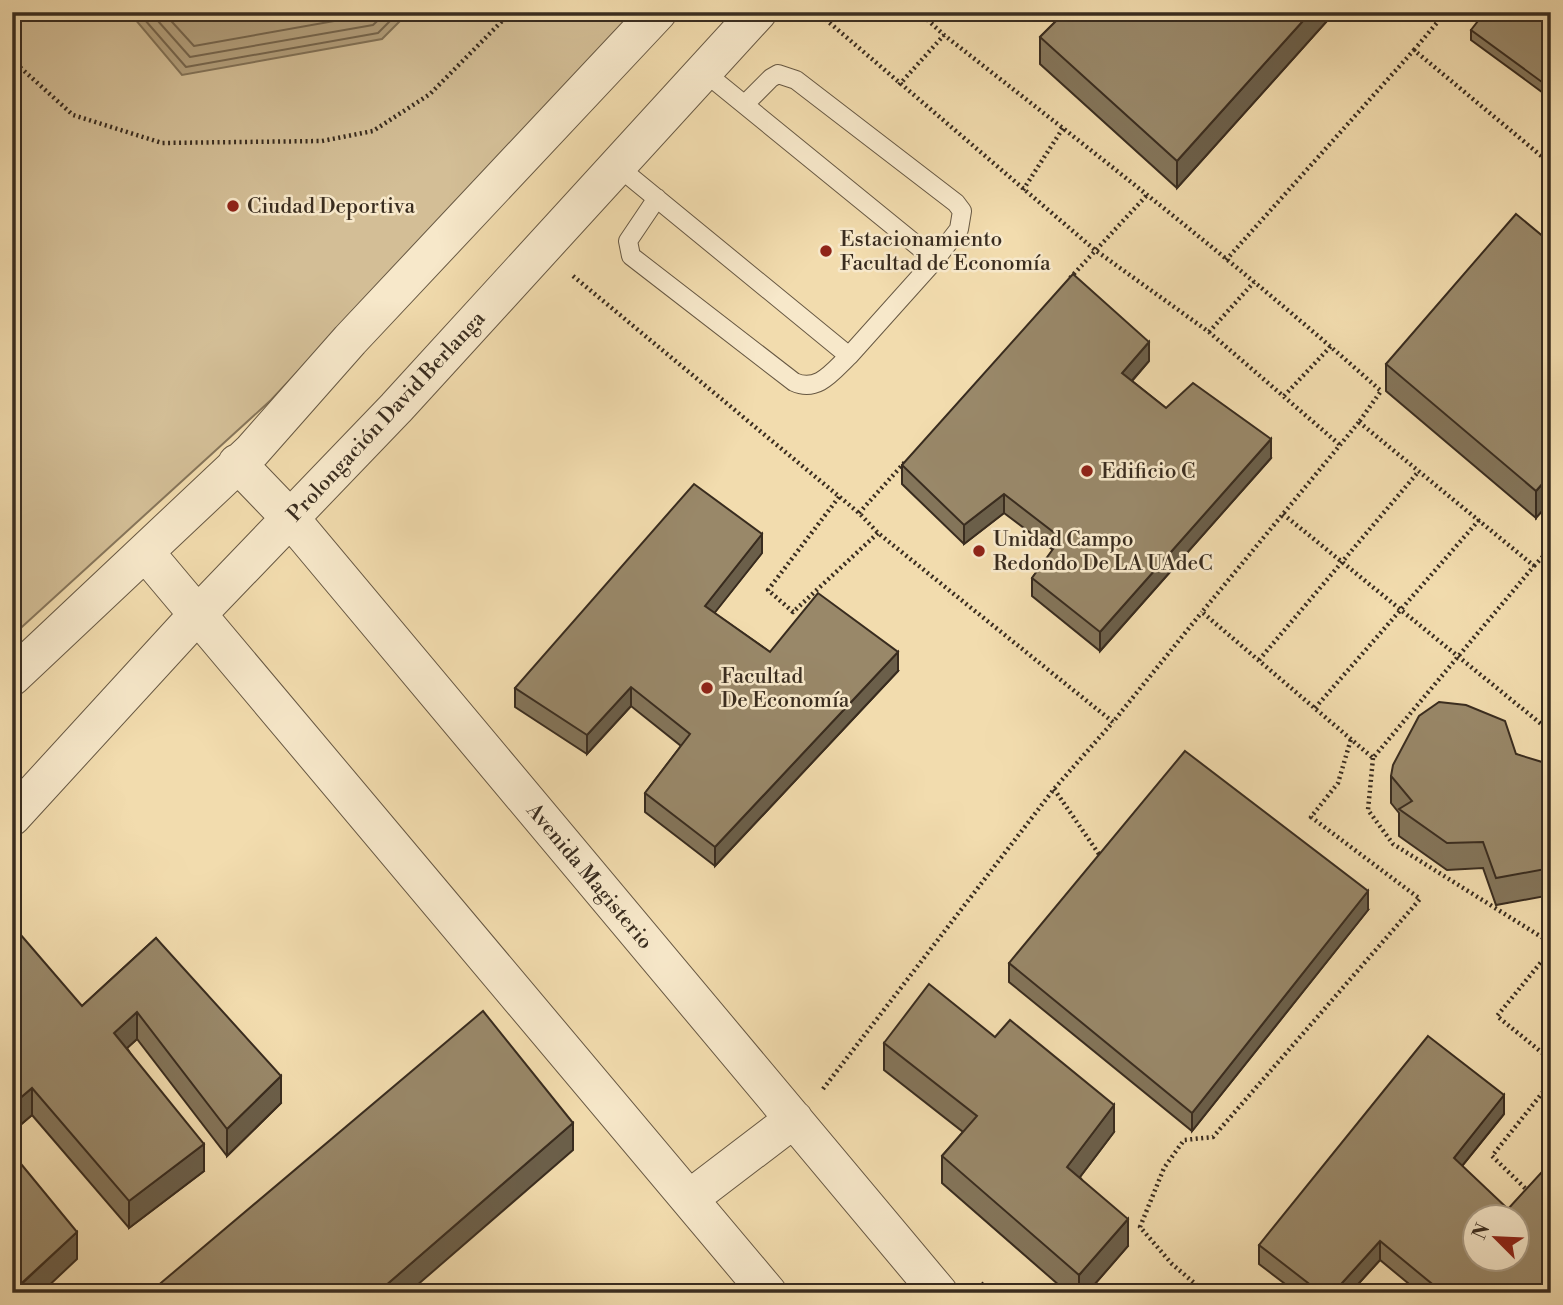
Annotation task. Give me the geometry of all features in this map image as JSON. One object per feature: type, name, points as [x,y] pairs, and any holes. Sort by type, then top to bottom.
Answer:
[{"type":"street","points":[[12,677],[252,451],[350,340],[658,12]]},
{"type":"street","name":"Prolongación David Berlanga","points":[[12,817],[198,614],[396,408],[758,12]]},
{"type":"street","name":"Avenida Magisterio","points":[[237,463],[291,519],[939,1293]]},
{"type":"street","points":[[145,552],[768,1293]]},
{"type":"street","points":[[689,1199],[794,1119]]},
{"type":"lane","points":[[703,71],[935,260]]},
{"type":"lane","points":[[657,198],[628,241],[631,256],[794,382],[809,387],[818,384],[849,356],[960,229],[962,211],[956,203],[796,80],[778,74],[745,104]]},
{"type":"lane","points":[[617,165],[849,356]]},
{"type":"path","points":[[12,60],[73,115],[162,143],[322,141],[373,131],[430,94],[511,12]]},
{"type":"path","points":[[817,12],[899,85],[1095,250],[1209,332],[1340,445]]},
{"type":"path","points":[[847,1059],[1054,789],[1113,722],[1359,422],[1381,391],[1254,282],[944,35],[919,12]]},
{"type":"path","points":[[1226,260],[1446,12]]},
{"type":"path","points":[[899,85],[944,35]]},
{"type":"path","points":[[1414,50],[1551,164]]},
{"type":"path","points":[[1023,190],[1063,128]]},
{"type":"path","points":[[1068,281],[1147,195]]},
{"type":"path","points":[[540,248],[859,513],[878,533],[1113,722]]},
{"type":"path","points":[[1209,332],[1254,282]]},
{"type":"path","points":[[1284,396],[1331,346]]},
{"type":"path","points":[[1359,422],[1534,566]]},
{"type":"path","points":[[859,513],[914,453]]},
{"type":"path","points":[[1259,660],[1419,471]]},
{"type":"path","points":[[839,497],[768,590],[793,612],[878,533]]},
{"type":"path","points":[[1283,514],[1551,732]]},
{"type":"path","points":[[1315,708],[1479,520]]},
{"type":"path","points":[[1551,548],[1373,758],[1368,810],[1394,844],[1551,943]]},
{"type":"path","points":[[1202,612],[1373,758]]},
{"type":"path","points":[[1206,1293],[1172,1264],[1140,1227],[1164,1168],[1184,1140],[1213,1138],[1420,899],[1311,817],[1338,783],[1351,739]]},
{"type":"path","points":[[1054,789],[1107,865]]},
{"type":"path","points":[[1551,950],[1497,1016],[1551,1060]]},
{"type":"path","points":[[1536,1184],[1529,1193],[1492,1156],[1551,1082]]},
{"type":"shaded area","name":"Ciudad Deportiva","points":[[12,12],[636,12],[271,400],[12,636]]},
{"type":"water","points":[[129,12],[409,12],[382,39],[182,75]]},
{"type":"building","points":[[1065,12],[1311,12],[1177,161],[1040,37]]},
{"type":"building","points":[[1485,12],[1551,12],[1551,79],[1546,85],[1471,30]]},
{"type":"building","points":[[1516,214],[1551,243],[1551,474],[1536,491],[1386,364]]},
{"type":"building","name":"Edificio C","points":[[1073,274],[1149,342],[1122,373],[1166,408],[1193,383],[1271,439],[1100,632],[1032,578],[1061,538],[1004,494],[964,525],[902,465]]},
{"type":"building","name":"Facultad De Economía","points":[[694,484],[762,534],[705,606],[770,652],[818,593],[898,652],[715,847],[645,793],[690,734],[631,687],[587,735],[515,688]]},
{"type":"building","points":[[1439,702],[1466,705],[1505,721],[1516,754],[1542,762],[1551,769],[1551,868],[1496,878],[1483,842],[1447,843],[1399,809],[1412,801],[1391,776],[1393,765],[1419,716]]},
{"type":"building","points":[[1185,751],[1368,891],[1192,1113],[1009,963]]},
{"type":"building","points":[[20,934],[82,1006],[156,938],[281,1076],[227,1129],[137,1012],[114,1033],[204,1144],[129,1201],[32,1088],[12,1105],[12,942]]},
{"type":"building","points":[[929,984],[995,1037],[1010,1020],[1114,1105],[1067,1167],[1128,1219],[1079,1275],[942,1156],[977,1116],[884,1043]]},
{"type":"building","points":[[483,1011],[573,1123],[377,1293],[149,1293]]},
{"type":"building","points":[[1428,1036],[1504,1095],[1454,1158],[1503,1204],[1462,1204],[1462,1274],[1532,1274],[1532,1204],[1513,1204],[1551,1162],[1551,1288],[1547,1293],[1433,1293],[1437,1288],[1380,1241],[1333,1293],[1321,1293],[1259,1245]]},
{"type":"building","points":[[12,1153],[77,1232],[12,1292]]},
{"type":"place","name":"Ciudad Deportiva","points":[[233,206]]},
{"type":"place","name":"Estacionamiento Facultad de Economía","points":[[826,251]]},
{"type":"place","name":"Edificio C","points":[[1087,471]]},
{"type":"place","name":"Unidad Campo Redondo De LA UAdeC","points":[[979,551]]},
{"type":"place","name":"Facultad De Economía","points":[[707,688]]}]
